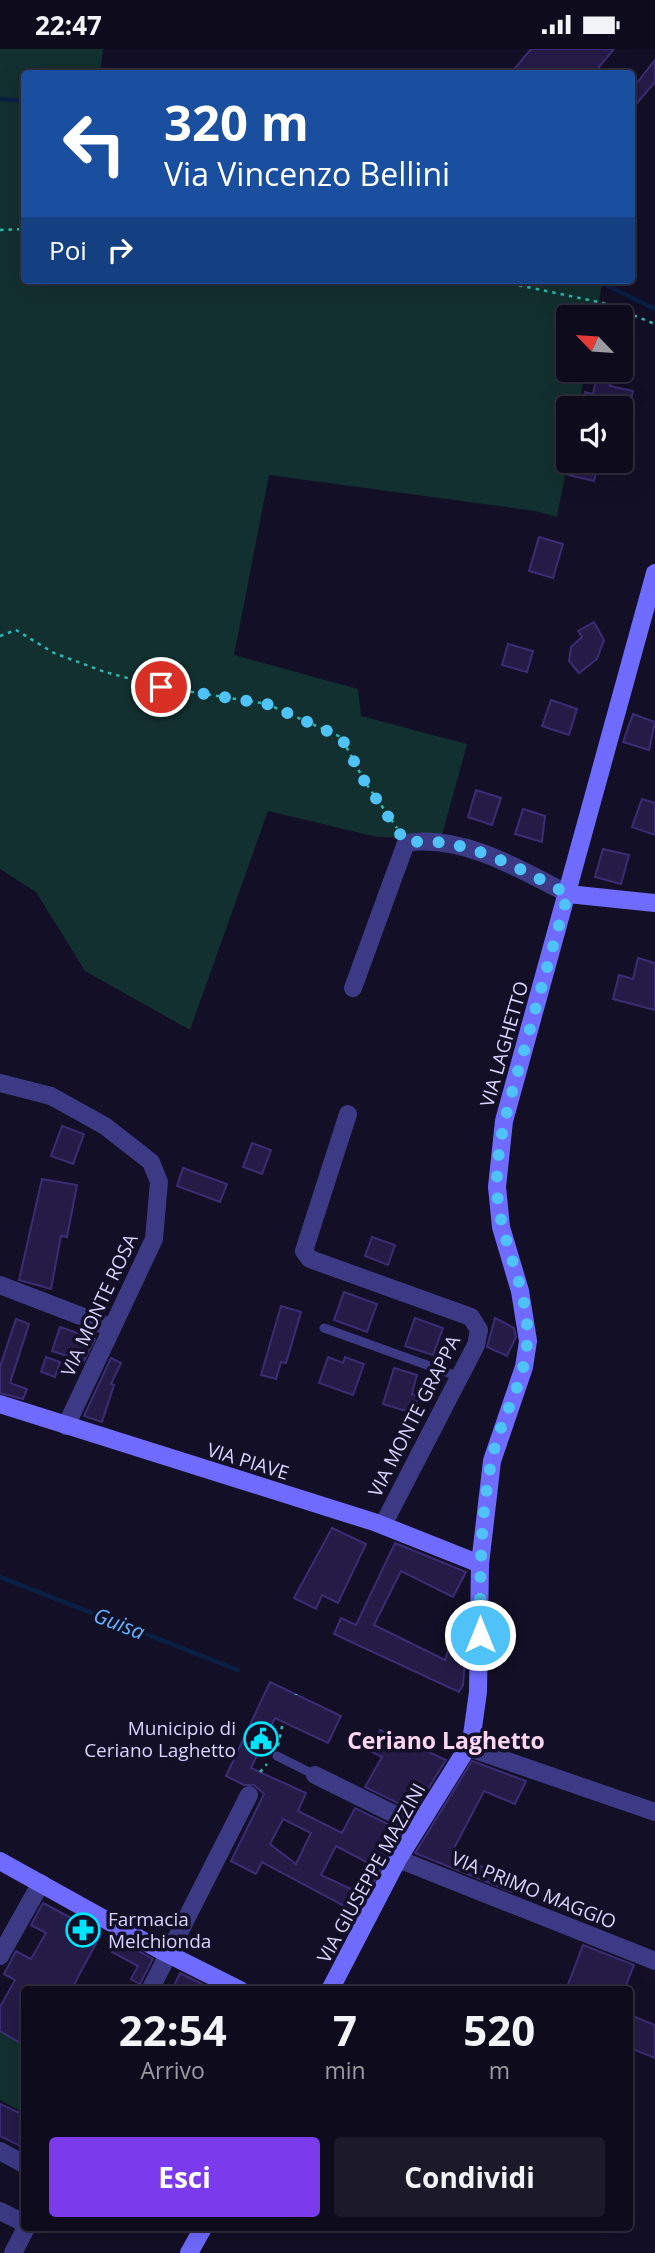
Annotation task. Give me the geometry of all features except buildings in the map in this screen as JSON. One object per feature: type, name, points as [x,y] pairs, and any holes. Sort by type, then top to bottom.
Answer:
[{"type":"street","name":"VIA LAGHETTO","points":[[471,1742],[478,1692],[480,1564],[495,1446],[524,1367],[528,1341],[520,1291],[501,1227],[498,1200],[504,1121],[655,573]]},
{"type":"street","points":[[353,988],[406,843],[454,844],[517,867],[568,894],[655,903]]},
{"type":"street","name":"VIA MONTE ROSA","points":[[0,1083],[51,1096],[105,1126],[151,1162],[159,1182],[154,1239],[66,1426]]},
{"type":"street","name":"VIA MONTE GRAPPA","points":[[348,1114],[304,1251],[310,1259],[471,1317],[479,1330],[476,1345],[383,1525]]},
{"type":"street","points":[[0,1286],[112,1328]]},
{"type":"street","name":"VIA PIAVE","points":[[0,1404],[383,1525],[480,1564]]},
{"type":"street","points":[[471,1742],[475,1750],[496,1759],[655,1812]]},
{"type":"street","name":"VIA GIUSEPPE MAZZINI","points":[[332,1986],[398,1859],[471,1742]]},
{"type":"street","points":[[315,1775],[418,1826]]},
{"type":"street","points":[[152,1986],[249,1795]]},
{"type":"street","name":"VIA PRIMO MAGGIO","points":[[398,1859],[655,1961]]},
{"type":"street","points":[[0,1861],[170,1955],[232,1986]]},
{"type":"street","points":[[0,1956],[41,1883]]},
{"type":"street","points":[[0,2151],[21,2162]]},
{"type":"street","points":[[0,2211],[21,2224]]},
{"type":"street","points":[[13,2253],[23,2231]]},
{"type":"street","points":[[190,2253],[201,2231]]},
{"type":"lane","points":[[324,1328],[460,1377]]},
{"type":"lane","points":[[277,1756],[315,1775]]},
{"type":"path","points":[[0,230],[21,229]]},
{"type":"path","points":[[513,284],[603,303],[655,324]]},
{"type":"path","points":[[0,636],[16,630],[54,653],[161,687],[267,704],[341,737],[365,782],[406,843]]},
{"type":"green space","points":[[0,49],[103,49],[100,70],[21,70],[21,284],[602,284],[598,305],[556,305],[556,382],[583,382],[580,396],[556,396],[556,473],[566,473],[557,517],[535,511],[269,475],[234,655],[358,689],[361,716],[467,744],[441,839],[377,837],[268,811],[190,1030],[85,971],[36,892],[0,869]]},
{"type":"green space","points":[[0,2031],[21,2043],[21,2111],[0,2100]]},
{"type":"waterway","points":[[0,99],[21,101]]},
{"type":"waterway","points":[[604,284],[655,309]]},
{"type":"waterway","name":"Guisa","points":[[0,1577],[238,1670]]},
{"type":"place","name":"Municipio di Ceriano Laghetto","points":[[261,1739]]},
{"type":"place","name":"Farmacia Melchionda","points":[[83,1930]]},
{"type":"district","name":"Ceriano Laghetto","points":[[446,1741]]},
{"type":"route","points":[[161,687],[267,704],[341,737],[365,782],[406,843],[454,844],[517,867],[568,894],[504,1121],[497,1187],[501,1227],[520,1291],[528,1341],[524,1367],[492,1461],[480,1564],[480,1635]]}]
